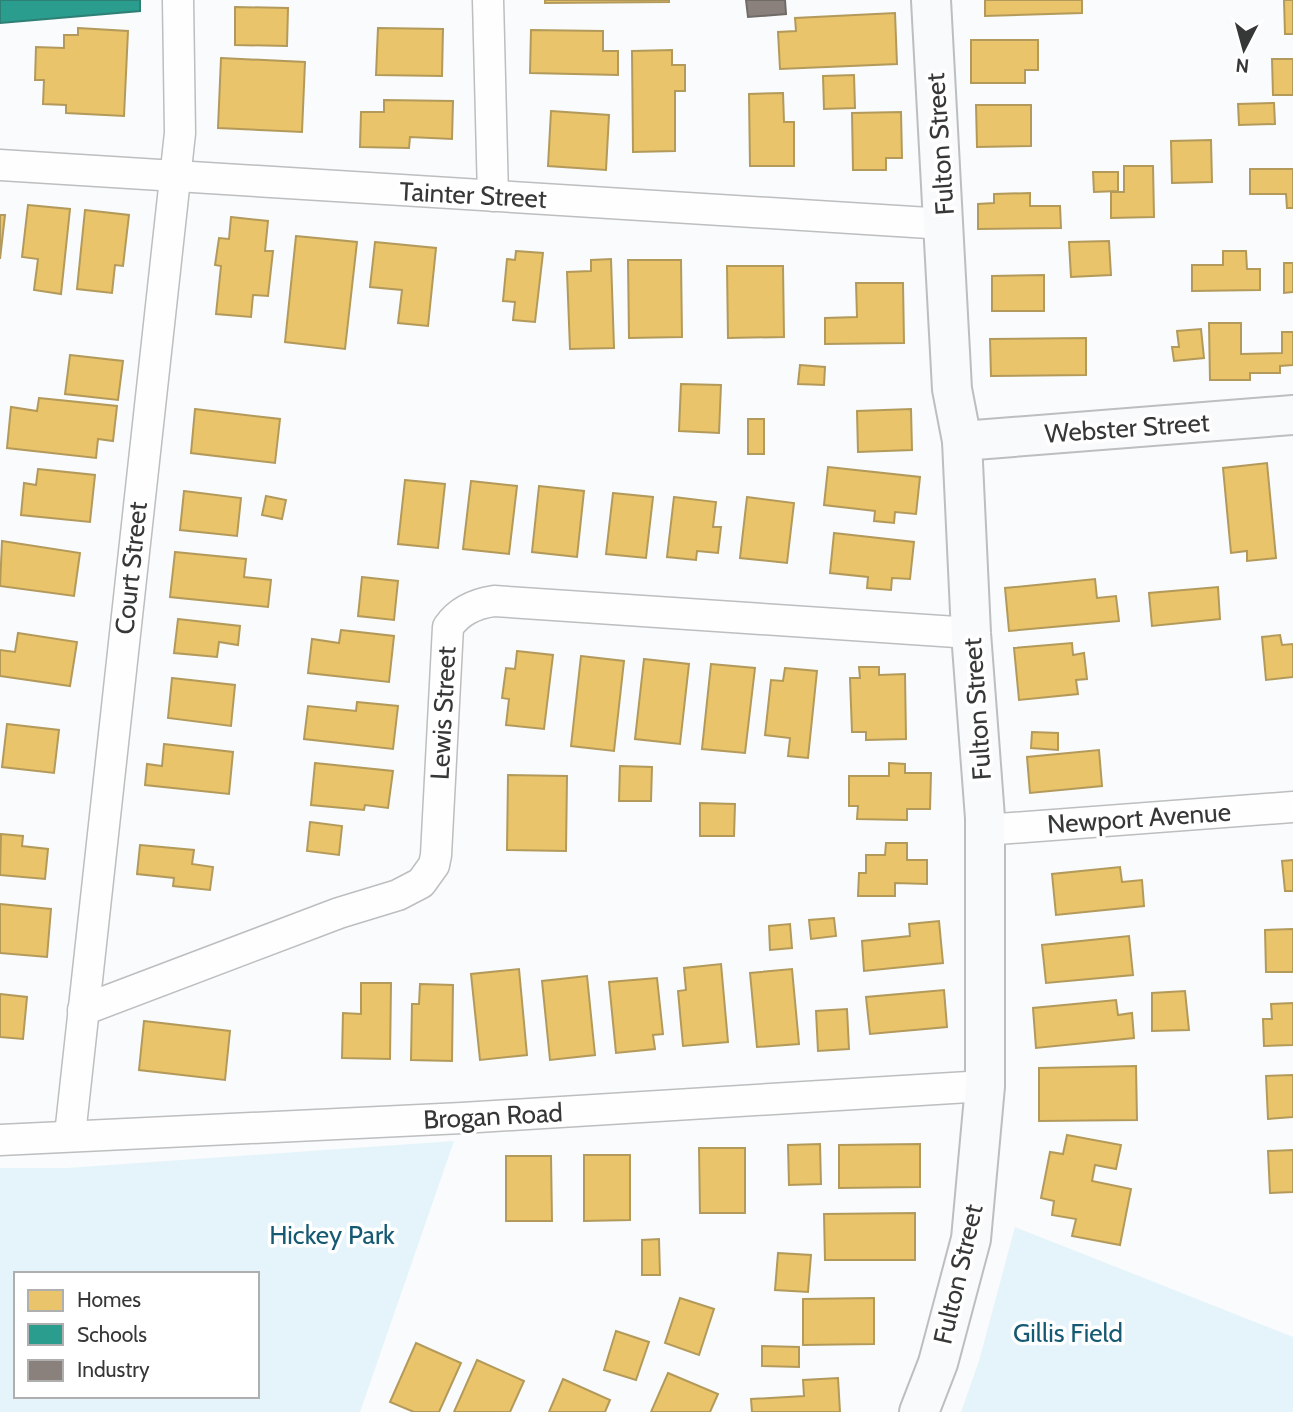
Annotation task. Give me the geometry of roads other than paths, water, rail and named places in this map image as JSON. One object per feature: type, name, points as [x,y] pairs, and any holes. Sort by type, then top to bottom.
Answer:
[{"type":"street","name":"Court Street","points":[[70,1135],[173,176],[180,133],[178,0]]},
{"type":"street","points":[[488,0],[493,196]]},
{"type":"street","name":"Fulton Street","points":[[919,1412],[938,1363],[971,1239],[985,1086],[985,830],[971,632],[962,441],[952,389],[931,0]]},
{"type":"street","name":"Tainter Street","points":[[0,165],[945,224]]},
{"type":"street","name":"Webster Street","points":[[962,441],[1293,415]]},
{"type":"street","name":"Lewis Street","points":[[83,1010],[339,913],[398,895],[421,883],[434,865],[436,855],[448,627],[456,616],[473,606],[494,601],[971,632]]},
{"type":"street","name":"Newport Avenue","points":[[985,830],[1293,807]]},
{"type":"street","name":"Brogan Road","points":[[0,1140],[462,1118],[985,1086]]},
{"type":"park label","name":"Hickey Park","points":[[332,1235]]},
{"type":"park label","name":"Gillis Field","points":[[1068,1333]]}]
